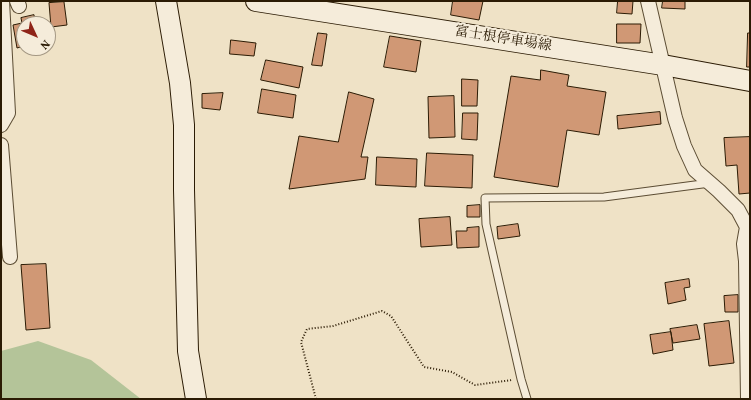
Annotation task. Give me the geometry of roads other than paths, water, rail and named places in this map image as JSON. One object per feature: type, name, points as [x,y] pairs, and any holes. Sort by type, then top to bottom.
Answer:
[{"type":"main road","points":[[166,1],[180,82],[184,125],[188,351],[196,399]]},
{"type":"main road","name":"富士根停車場線","points":[[256,1],[663,65],[750,81]]},
{"type":"street","points":[[1,125],[8,113],[2,1]]},
{"type":"street","points":[[648,1],[675,118],[684,146],[695,170],[738,210],[747,226],[744,244],[746,261],[748,399]]},
{"type":"street","points":[[1,145],[10,257]]},
{"type":"lane","points":[[527,399],[521,379],[486,224],[485,198],[604,198],[710,183]]}]
